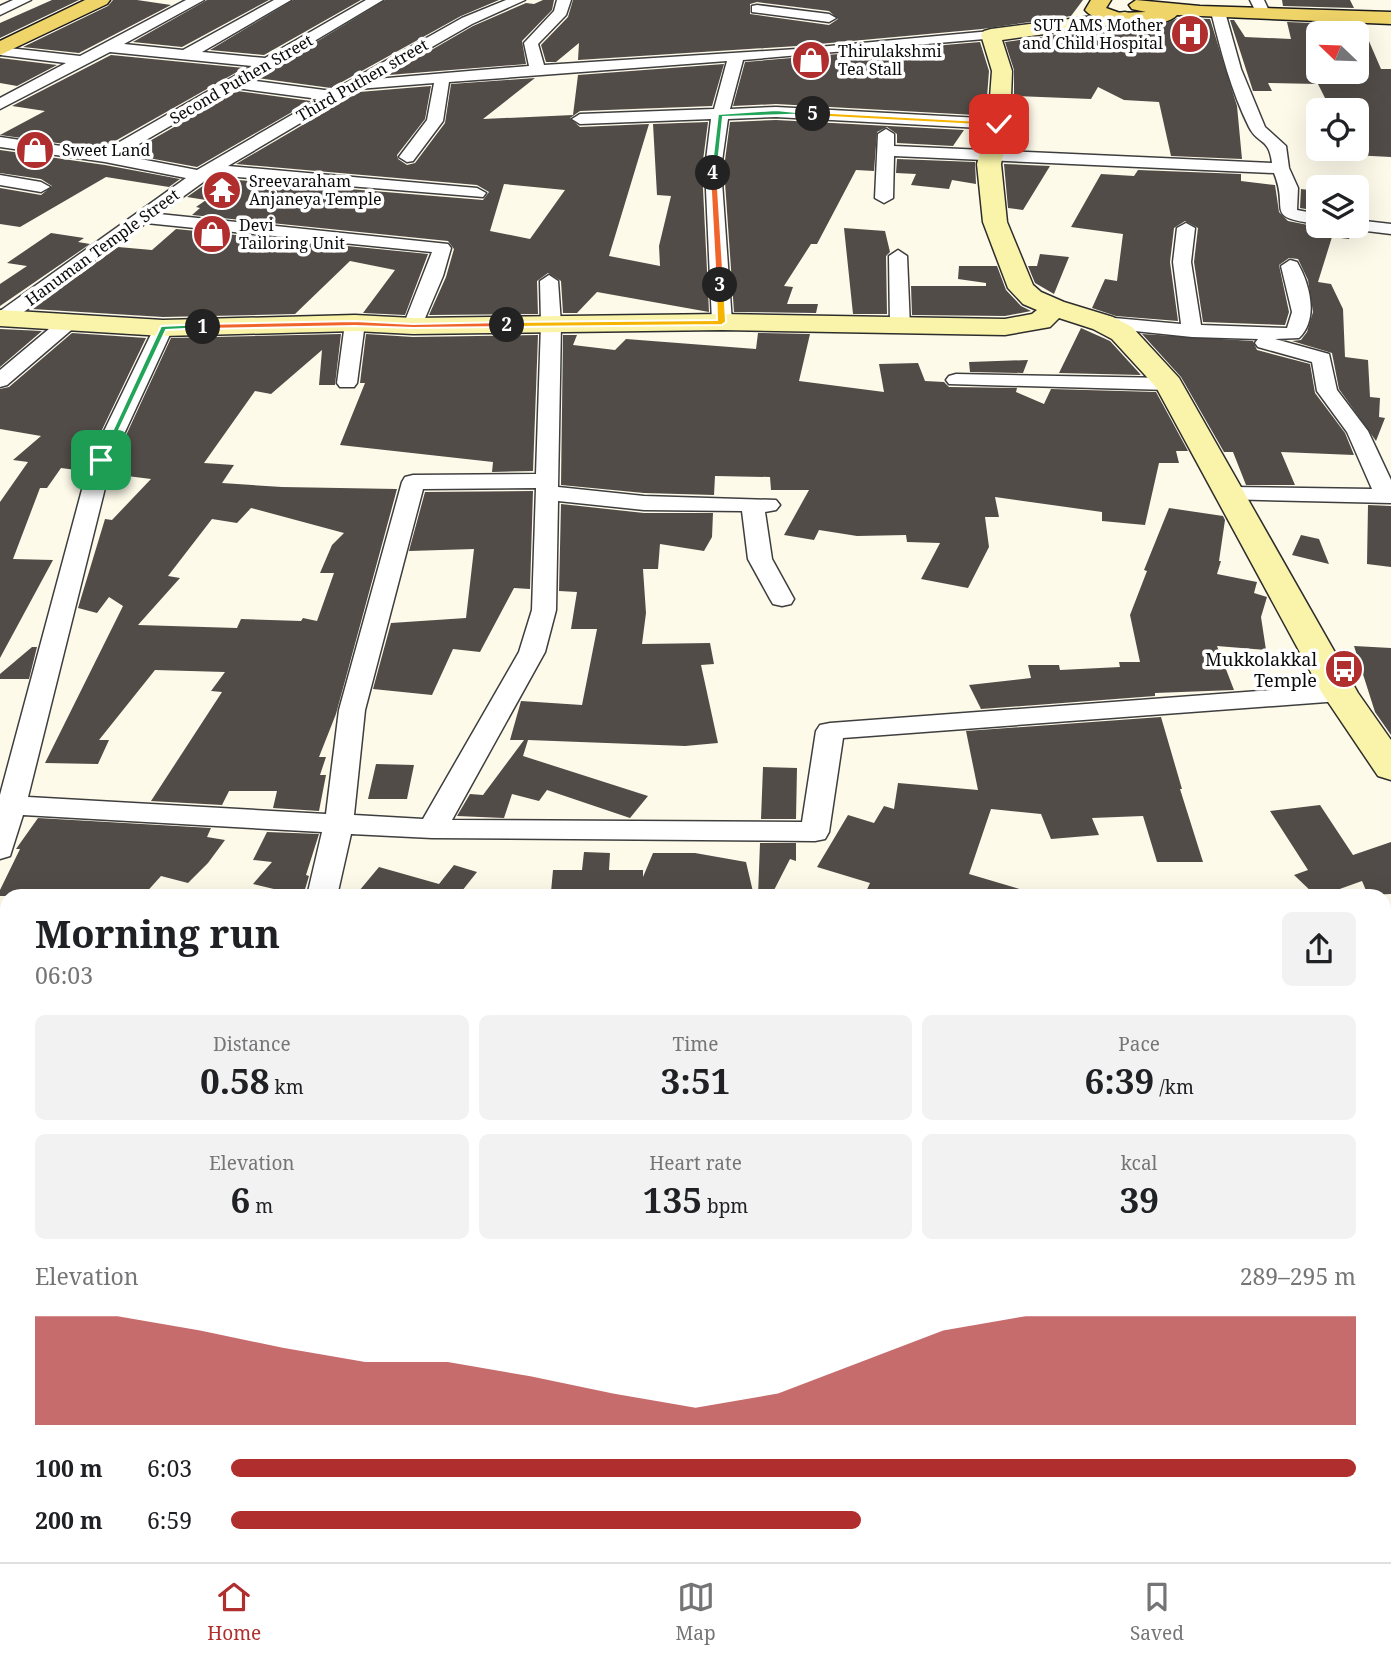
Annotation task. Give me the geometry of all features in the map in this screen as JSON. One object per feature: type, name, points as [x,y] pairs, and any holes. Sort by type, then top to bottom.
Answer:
[{"type":"main road","points":[[0,50],[100,0]]},
{"type":"main road","points":[[1391,18],[1260,7],[1096,9],[991,35],[1002,71],[999,124],[989,164],[995,222],[1021,288],[1032,298],[1103,323],[1132,341],[1169,384],[1340,693],[1391,768]]},
{"type":"main road","points":[[2,317],[163,328],[355,323],[413,326],[722,322],[900,327],[1029,325],[1040,321],[1055,308]]},
{"type":"street","points":[[0,11],[24,0]]},
{"type":"street","points":[[0,104],[197,0]]},
{"type":"street","points":[[187,54],[284,0]]},
{"type":"street","name":"Second Puthen Street","points":[[105,157],[376,0]]},
{"type":"street","name":"Third Puthen street","points":[[206,173],[332,96],[467,21],[518,0]]},
{"type":"street","points":[[537,69],[531,43],[561,12],[564,0]]},
{"type":"street","points":[[797,53],[832,14],[825,0]]},
{"type":"street","points":[[757,9],[829,18]]},
{"type":"street","points":[[1220,9],[1233,69],[1258,129],[1278,146],[1281,168],[1289,188],[1288,212],[1306,217]]},
{"type":"street","points":[[354,85],[537,69],[797,53],[991,35]]},
{"type":"street","points":[[106,47],[162,58],[187,54],[269,64]]},
{"type":"street","points":[[0,50],[79,60]]},
{"type":"street","points":[[722,322],[713,168],[720,115],[736,57]]},
{"type":"street","points":[[105,157],[269,64]]},
{"type":"street","points":[[407,157],[435,121],[442,78]]},
{"type":"street","points":[[236,83],[332,96]]},
{"type":"street","points":[[580,119],[776,112],[999,124]]},
{"type":"street","points":[[884,198],[887,151],[885,118]]},
{"type":"street","points":[[0,142],[206,173],[477,193]]},
{"type":"street","points":[[887,151],[1281,168]]},
{"type":"street","name":"Hanuman Temple Street","points":[[2,317],[140,217],[206,173]]},
{"type":"street","points":[[0,180],[41,187]]},
{"type":"street","points":[[140,217],[442,248],[434,276],[413,326]]},
{"type":"street","points":[[1369,226],[1391,229]]},
{"type":"street","points":[[1186,228],[1182,262],[1192,331]]},
{"type":"street","points":[[898,256],[900,327]]},
{"type":"street","points":[[1103,323],[1192,331],[1292,334],[1299,330],[1303,319],[1290,266]]},
{"type":"street","points":[[432,829],[532,652],[544,610],[551,324],[549,281]]},
{"type":"street","points":[[0,381],[69,323]]},
{"type":"street","points":[[346,383],[355,323]]},
{"type":"street","points":[[0,849],[7,805],[101,460],[163,328]]},
{"type":"street","points":[[1224,332],[1322,358],[1326,391],[1357,431],[1389,496],[1230,494]]},
{"type":"street","points":[[956,380],[1169,384]]},
{"type":"street","points":[[324,889],[340,822],[352,710],[414,482],[547,487],[644,503],[761,505],[760,559],[782,599]]},
{"type":"street","points":[[7,805],[432,829],[815,832],[830,731],[1340,693]]},
{"type":"building","points":[[52,0],[79,0],[0,38],[0,23]]},
{"type":"building","points":[[113,0],[171,5],[79,53],[23,47],[108,6]]},
{"type":"building","points":[[207,0],[269,0],[182,47],[133,42]]},
{"type":"building","points":[[293,0],[361,0],[264,55],[210,50]]},
{"type":"building","points":[[385,0],[499,0],[461,16],[331,88],[257,78]]},
{"type":"building","points":[[543,0],[554,0],[552,10],[522,41],[526,64],[388,75],[473,26],[526,3],[534,4]]},
{"type":"building","points":[[573,0],[1083,0],[1071,16],[982,29],[797,46],[578,60],[579,43],[556,62],[546,62],[541,45],[568,17]],"holes":[[[757,2],[829,11],[838,19],[829,25],[750,14],[750,4]]]},
{"type":"building","points":[[1282,0],[1350,0],[1354,8],[1283,6]]},
{"type":"building","points":[[1178,18],[1210,19],[1237,106],[1242,159],[1171,156],[1159,102],[1124,100],[1098,87],[1091,99],[1014,96],[1014,70],[1005,42],[1120,26],[1159,26]]},
{"type":"building","points":[[1230,20],[1234,20],[1245,37],[1291,39],[1287,22],[1306,23],[1306,84],[1268,83],[1272,91],[1253,91]]},
{"type":"building","points":[[1369,41],[1381,69],[1391,69],[1391,157],[1369,156],[1369,98],[1325,98],[1318,84],[1369,84]]},
{"type":"building","points":[[980,42],[989,71],[987,97],[975,115],[776,104],[733,106],[745,62]]},
{"type":"building","points":[[111,55],[244,68],[101,149],[0,135],[45,111],[12,106]]},
{"type":"building","points":[[0,58],[57,65],[17,86],[0,83]]},
{"type":"building","points":[[724,64],[712,106],[580,111],[570,118],[580,127],[649,124],[609,256],[660,266],[659,246],[671,196],[657,195],[653,124],[708,122],[702,168],[709,312],[597,292],[577,313],[563,313],[561,281],[548,273],[537,281],[538,314],[429,315],[446,277],[454,249],[448,241],[192,215],[200,208],[196,207],[206,200],[187,197],[214,178],[483,200],[489,192],[477,185],[236,164],[359,92],[431,86],[425,119],[397,155],[398,159],[407,165],[415,163],[445,123],[451,84],[535,78],[483,119],[573,115],[578,75]],"holes":[[[504,184],[565,190],[530,239],[490,231]]]},
{"type":"building","points":[[237,91],[311,101],[197,167],[127,154]]},
{"type":"building","points":[[776,120],[964,130],[953,146],[897,143],[897,134],[887,127],[877,132],[874,171],[856,170],[817,244],[811,244],[784,286],[793,287],[787,304],[818,304],[816,313],[734,312],[724,168],[730,122]]},
{"type":"building","points":[[0,150],[180,179],[169,187],[106,177],[20,227],[0,224],[0,188],[41,195],[52,186],[41,179],[0,173]]},
{"type":"building","points":[[897,159],[975,162],[976,184],[952,180],[949,189],[911,185],[916,174],[896,173]]},
{"type":"building","points":[[1004,164],[1050,166],[1023,210],[1008,208]]},
{"type":"building","points":[[1138,170],[1241,174],[1241,181],[1275,185],[1279,212],[1288,221],[1306,225],[1306,238],[1332,238],[1318,282],[1331,284],[1343,309],[1345,357],[1368,360],[1370,397],[1380,398],[1379,417],[1385,418],[1376,441],[1339,389],[1332,353],[1292,341],[1301,340],[1307,332],[1313,312],[1308,280],[1298,259],[1289,258],[1279,265],[1289,312],[1285,325],[1203,322],[1194,262],[1198,228],[1185,221],[1174,228],[1170,262],[1178,321],[1116,316],[1092,308],[1105,279],[1117,281],[1123,234],[1071,227],[1101,174],[1134,176]]},
{"type":"building","points":[[1301,189],[1306,190],[1306,209],[1300,208]]},
{"type":"building","points":[[844,228],[885,231],[890,252],[886,256],[887,314],[853,314]]},
{"type":"building","points":[[176,229],[428,254],[405,315],[363,313],[395,270],[350,261],[295,314],[163,317],[32,309],[118,247],[152,250]]},
{"type":"building","points":[[51,233],[84,238],[78,242],[90,244],[0,306],[0,284],[27,266],[7,263]]},
{"type":"building","points":[[1040,254],[1069,257],[1054,294],[1035,283],[1028,266],[1037,266]]},
{"type":"building","points":[[959,266],[997,266],[1006,290],[1021,306],[1031,311],[1005,316],[912,315],[911,286],[986,286],[986,283],[958,279]]},
{"type":"building","points":[[1081,328],[1110,341],[1141,375],[1059,373]]},
{"type":"building","points":[[0,329],[42,331],[0,367]]},
{"type":"building","points":[[72,333],[146,338],[84,471],[61,468],[47,488],[40,488],[13,559],[53,560],[0,658],[0,502],[28,462],[13,460],[41,436],[0,429],[0,389],[9,387]]},
{"type":"building","points":[[758,333],[810,334],[799,381],[884,392],[879,364],[918,363],[925,381],[944,382],[949,387],[1017,388],[1016,392],[1044,404],[1051,389],[1156,392],[1188,451],[1176,451],[1179,463],[1159,463],[1145,525],[1102,521],[1102,512],[995,497],[999,517],[985,517],[989,547],[968,588],[921,579],[940,543],[907,542],[906,535],[857,536],[819,530],[814,540],[784,535],[809,490],[771,490],[770,477],[715,476],[714,495],[644,493],[561,485],[563,335],[577,335],[573,345],[615,350],[626,339],[756,349]]},
{"type":"building","points":[[341,334],[335,385],[319,385],[322,350],[271,394],[255,391],[204,463],[234,465],[222,483],[397,489],[336,714],[319,757],[326,757],[320,775],[326,775],[319,811],[273,808],[277,791],[229,791],[222,805],[151,801],[222,692],[211,691],[225,672],[155,670],[99,740],[109,740],[98,764],[45,763],[123,606],[109,597],[97,613],[78,608],[105,519],[112,520],[151,479],[119,475],[123,460],[116,457],[171,338]],"holes":[[[251,508],[344,533],[332,545],[320,573],[334,573],[317,621],[303,618],[301,621],[241,619],[237,628],[138,625],[180,578],[168,576],[212,519],[237,523]]]},
{"type":"building","points":[[366,334],[413,337],[538,335],[533,471],[492,472],[493,462],[340,445],[365,383],[360,383]]},
{"type":"building","points":[[1142,334],[1253,341],[1257,350],[1310,364],[1315,393],[1345,433],[1354,455],[1281,452],[1295,485],[1246,485],[1233,452],[1224,452],[1181,377]]},
{"type":"building","points":[[1028,360],[1023,373],[970,372],[969,362]]},
{"type":"building","points":[[533,491],[530,589],[514,588],[480,652],[453,649],[432,695],[373,689],[391,623],[466,618],[474,549],[409,551],[425,492]]},
{"type":"building","points":[[561,504],[644,513],[713,513],[712,537],[704,551],[660,544],[658,569],[643,569],[646,613],[642,644],[710,643],[714,664],[701,665],[718,743],[685,746],[528,740],[523,756],[648,796],[630,818],[547,790],[539,801],[512,794],[504,818],[457,816],[470,794],[483,795],[524,740],[510,740],[521,701],[582,705],[597,629],[571,629],[577,592],[559,591]]},
{"type":"building","points":[[1368,505],[1391,506],[1391,567],[1367,564]]},
{"type":"building","points":[[1169,508],[1223,516],[1225,520],[1221,561],[1217,574],[1257,582],[1254,593],[1267,597],[1261,617],[1266,650],[1217,646],[1234,690],[1155,693],[1155,696],[981,709],[969,685],[1031,678],[1028,665],[1059,665],[1060,670],[1120,667],[1119,662],[1140,662],[1130,615],[1147,571],[1144,570]]},
{"type":"building","points":[[1301,535],[1319,539],[1329,564],[1292,555]]},
{"type":"building","points":[[1354,646],[1391,648],[1391,735],[1375,712]]},
{"type":"building","points":[[32,647],[37,647],[29,679],[0,679],[0,674]]},
{"type":"building","points":[[1161,717],[1203,862],[1157,862],[1143,816],[1092,818],[1099,835],[1051,839],[1041,814],[991,809],[969,874],[1020,889],[867,889],[870,883],[817,867],[848,815],[874,823],[884,806],[894,809],[898,783],[978,790],[966,731]]},
{"type":"building","points":[[376,764],[414,765],[407,799],[368,799]]},
{"type":"building","points":[[763,767],[797,768],[796,819],[761,819]]},
{"type":"building","points":[[1320,805],[1353,855],[1391,842],[1391,889],[1365,889],[1362,881],[1340,889],[1309,889],[1294,875],[1308,870],[1270,811]]},
{"type":"building","points":[[38,818],[211,828],[207,837],[225,840],[208,863],[188,883],[161,876],[149,889],[0,889],[20,849],[16,849]]},
{"type":"building","points":[[267,832],[319,834],[306,875],[309,876],[305,889],[274,889],[253,884],[272,862],[253,860]]},
{"type":"building","points":[[760,843],[796,843],[796,861],[790,859],[775,889],[758,889]]},
{"type":"building","points":[[584,852],[610,853],[609,870],[643,870],[643,877],[653,853],[695,853],[746,862],[752,889],[551,889],[553,870],[582,870]]},
{"type":"building","points":[[454,865],[477,872],[464,889],[361,889],[379,867],[439,884]]},
{"type":"place","name":"SUT AMS Mother and Child Hospital","points":[[1190,34]]},
{"type":"place","name":"Thirulakshmi Tea Stall","points":[[811,60]]},
{"type":"place","name":"Sweet Land","points":[[35,150]]},
{"type":"place","name":"Sreevaraham Anjaneya Temple","points":[[222,190]]},
{"type":"place","name":"Devi Tailoring Unit","points":[[212,234]]},
{"type":"place","name":"Mukkolakkal Temple","points":[[1344,669]]},
{"type":"route","points":[[101,460],[163,328],[355,323],[413,326],[722,322],[713,168],[720,115],[776,112],[999,124]]}]
